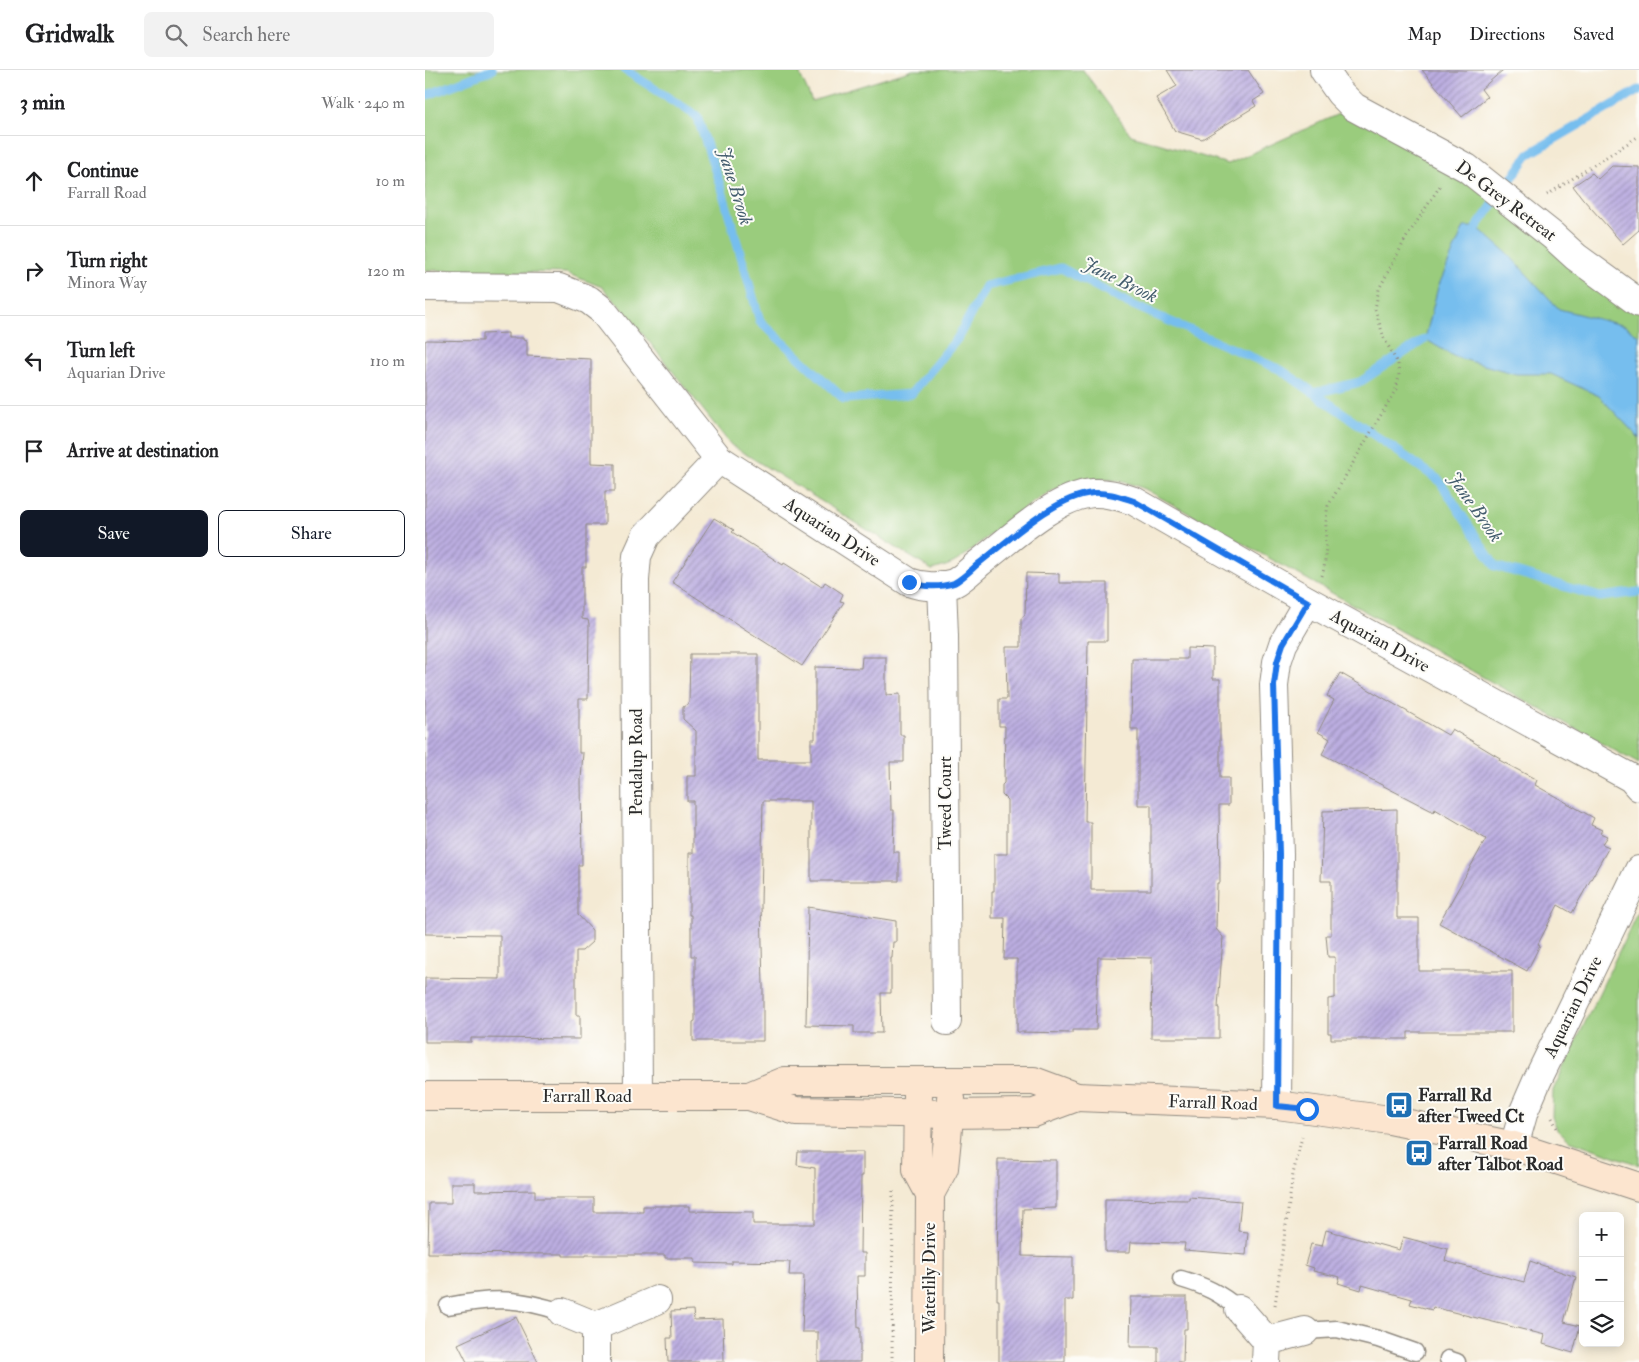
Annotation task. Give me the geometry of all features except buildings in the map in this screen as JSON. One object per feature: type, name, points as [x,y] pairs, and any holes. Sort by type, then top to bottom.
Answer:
[{"type":"main road","name":"Farrall Road","points":[[749,1096],[785,1081],[1034,1081],[1077,1097],[1277,1106],[1390,1120],[1513,1146],[1639,1187]]},
{"type":"main road","name":"Waterlily Drive","points":[[919,1081],[917,1170],[930,1194],[929,1362]]},
{"type":"main road","name":"Waterlily Drive","points":[[930,1194],[945,1168],[953,1081]]},
{"type":"main road","name":"Farrall Road","points":[[425,1096],[749,1096],[796,1111],[950,1114],[1034,1113],[1077,1097]]},
{"type":"street","name":"De Grey Retreat","points":[[1324,70],[1340,93],[1353,107],[1467,168],[1576,257],[1639,303]]},
{"type":"street","name":"Aquarian Drive","points":[[425,287],[559,288],[589,300],[602,310],[719,459],[909,582],[919,586],[943,585],[954,582],[1053,506],[1074,497],[1093,493],[1115,495],[1134,501],[1314,590],[1631,778],[1639,786]]},
{"type":"street","name":"Pendalup Road","points":[[638,1096],[635,590],[637,556],[646,536],[719,459]]},
{"type":"street","name":"Tweed Court","points":[[943,585],[945,636],[947,1021]]},
{"type":"street","points":[[1277,1106],[1279,854],[1274,685],[1277,662],[1283,644],[1314,590]]},
{"type":"street","name":"Aquarian Drive","points":[[1513,1146],[1537,1081],[1639,870]]},
{"type":"street","points":[[562,1312],[596,1326],[657,1300]]},
{"type":"street","points":[[1239,1309],[1265,1346],[1305,1331]]},
{"type":"street","points":[[595,1362],[596,1326]]},
{"type":"lane","points":[[1181,1279],[1201,1285],[1221,1295],[1239,1309]]},
{"type":"lane","points":[[448,1306],[479,1300],[505,1299],[533,1303],[562,1312]]},
{"type":"lane","points":[[1305,1331],[1337,1329],[1378,1339],[1415,1352]]},
{"type":"path","points":[[1518,208],[1534,202],[1639,136]]},
{"type":"path","points":[[1314,590],[1324,562],[1325,520],[1329,506],[1392,399],[1398,382],[1398,364],[1384,338],[1375,309],[1379,289],[1406,238],[1442,183]]},
{"type":"path","points":[[1551,1110],[1557,1129],[1563,1134]]},
{"type":"path","points":[[1265,1346],[1276,1300],[1293,1174],[1303,1132]]},
{"type":"path","points":[[892,1362],[893,1186]]},
{"type":"green space","points":[[425,70],[798,70],[812,101],[913,70],[1083,70],[1131,135],[1228,164],[1354,107],[1449,159],[1639,303],[1639,764],[1145,489],[1119,481],[1096,479],[1075,482],[1056,489],[1020,512],[960,559],[932,570],[731,445],[627,314],[602,287],[566,273],[425,270]]},
{"type":"green space","points":[[1639,909],[1639,1165],[1569,1140],[1557,1129],[1552,1117],[1553,1090]]},
{"type":"water","points":[[1464,227],[1477,227],[1507,253],[1559,309],[1625,326],[1639,336],[1639,438],[1599,396],[1551,374],[1516,374],[1455,357],[1425,339],[1438,287]]},
{"type":"waterway","name":"Jane Brook","points":[[425,96],[492,70]]},
{"type":"waterway","name":"Jane Brook","points":[[625,70],[697,116],[723,194],[760,321],[844,399],[911,394],[957,339],[986,286],[1061,268],[1128,303],[1281,370],[1439,480],[1495,566],[1600,597],[1639,592]]},
{"type":"waterway","points":[[1477,227],[1529,154],[1639,90]]},
{"type":"waterway","points":[[1314,393],[1360,382],[1425,339]]},
{"type":"place","name":"Farrall Rd after Tweed Ct","points":[[1399,1105]]},
{"type":"place","name":"Farrall Road after Talbot Road","points":[[1419,1153]]},
{"type":"route","points":[[909,582],[919,586],[931,586],[954,582],[1053,506],[1074,497],[1093,493],[1115,495],[1134,501],[1308,602],[1283,644],[1277,662],[1274,685],[1279,854],[1277,1106],[1307,1109]]}]
